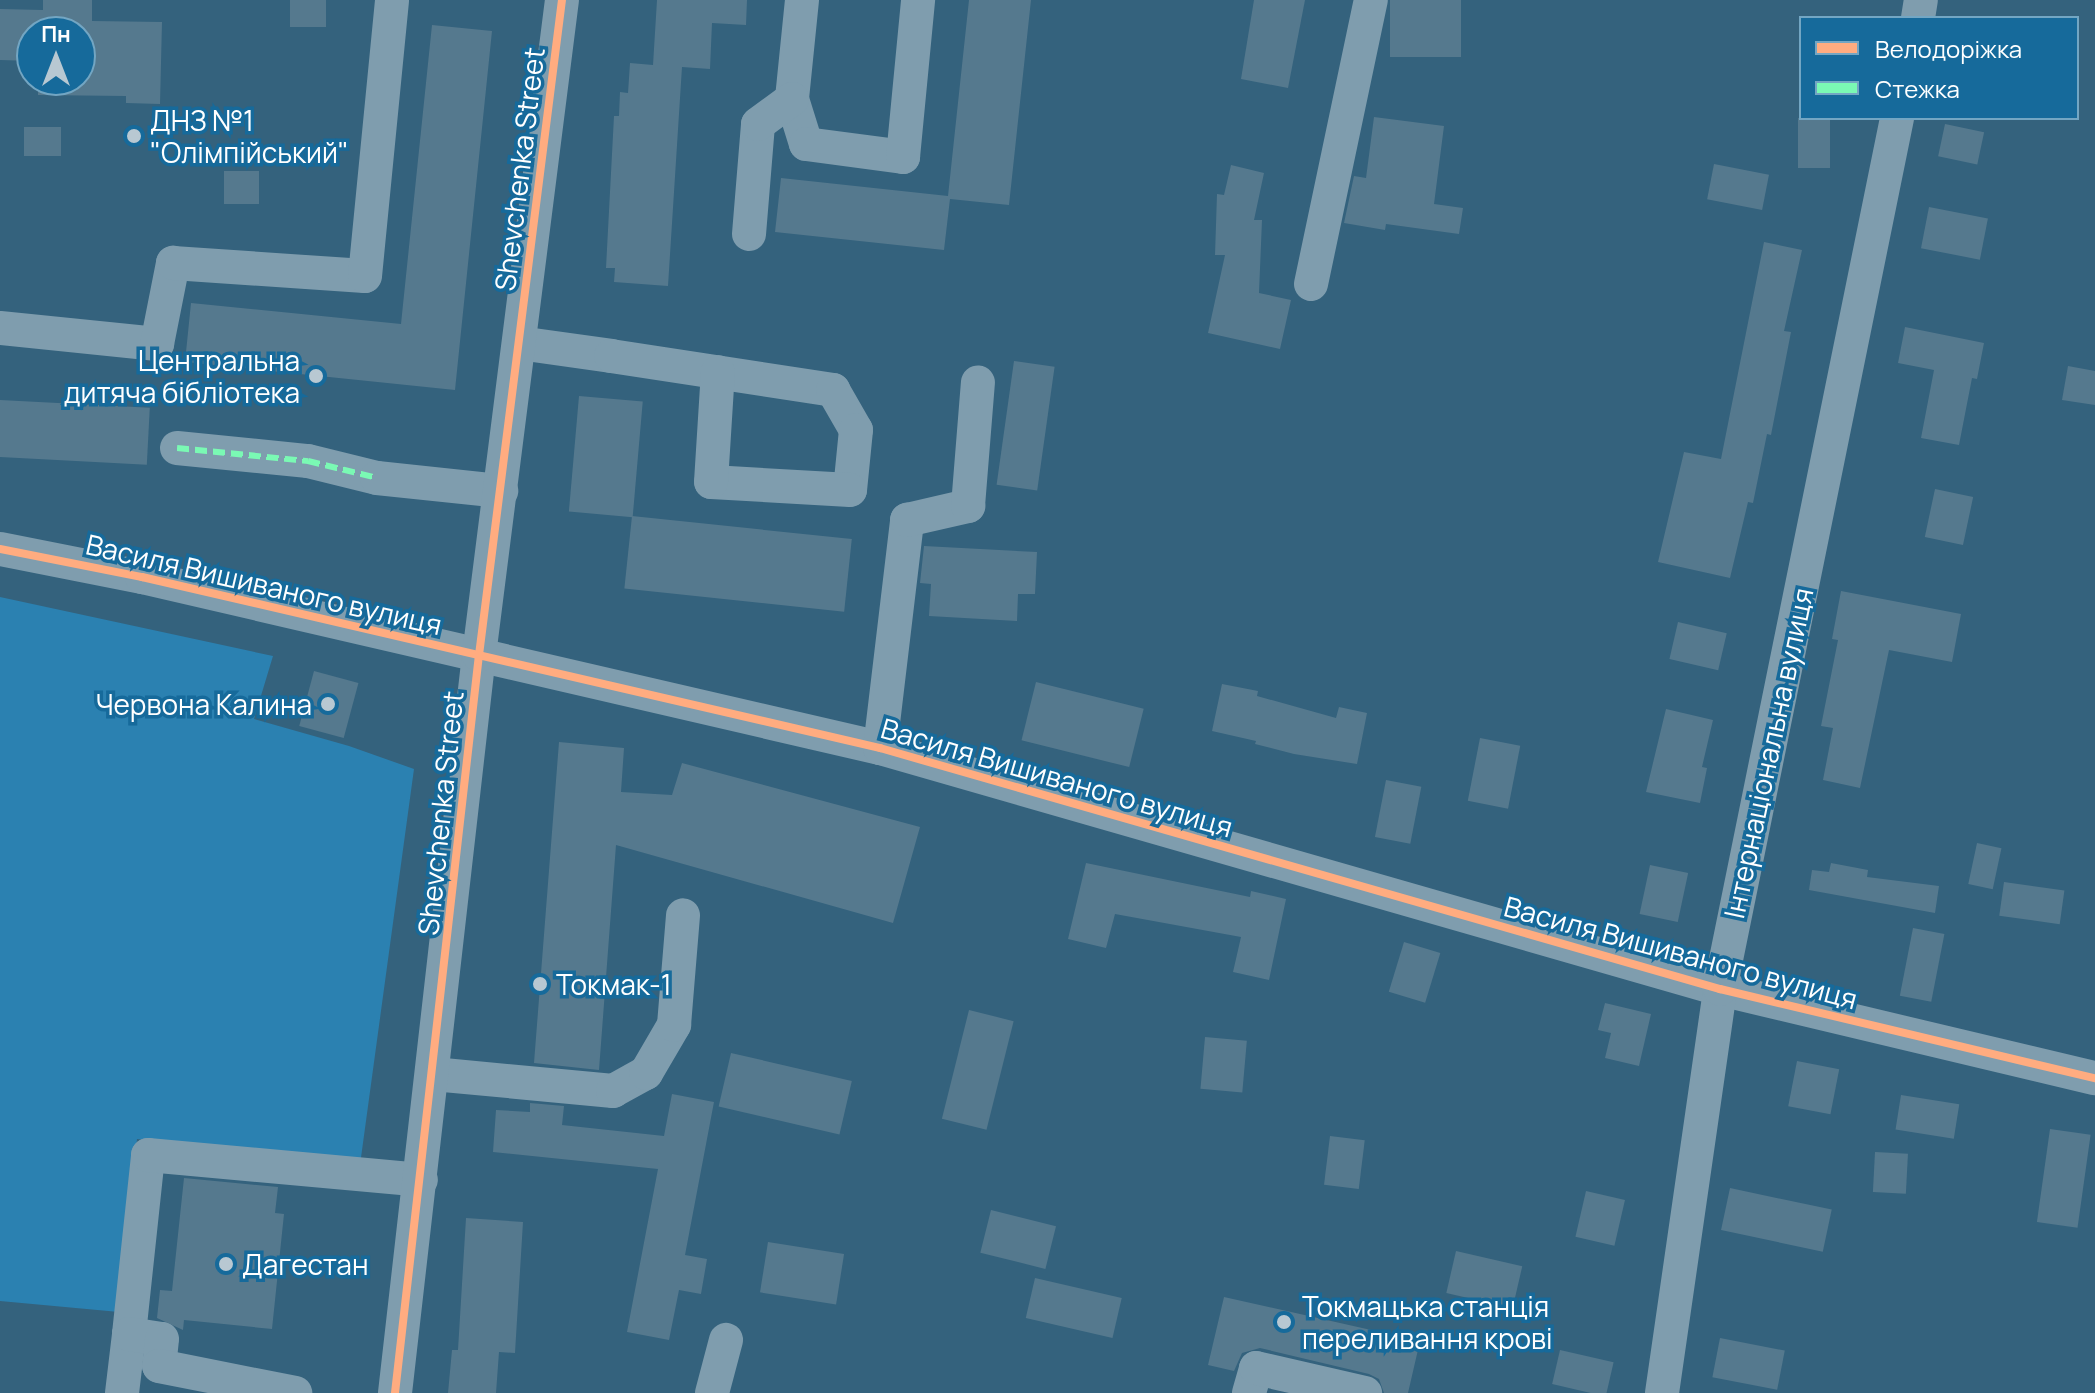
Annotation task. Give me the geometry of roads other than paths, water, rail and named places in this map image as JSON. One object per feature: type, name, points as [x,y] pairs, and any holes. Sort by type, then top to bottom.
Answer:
[{"type":"street","points":[[0,328],[157,344],[173,263],[365,276],[392,0]]},
{"type":"street","name":"Shevchenka Street","points":[[395,1393],[479,655],[562,0]]},
{"type":"street","points":[[802,0],[792,99],[806,144],[903,157],[918,0]]},
{"type":"street","points":[[1311,284],[1371,0]]},
{"type":"street","points":[[749,234],[758,124],[792,99]]},
{"type":"street","name":"Інтернаціональна вулиця","points":[[1662,1393],[1720,989],[1897,120]]},
{"type":"street","points":[[519,343],[718,372],[833,390],[856,430],[850,490],[711,482],[718,372]]},
{"type":"street","points":[[880,748],[907,520],[968,506],[978,382]]},
{"type":"street","points":[[177,448],[308,461],[377,478],[501,491]]},
{"type":"street","name":"Василя Вишиваного вулиця","points":[[0,549],[142,577],[880,748],[1720,989],[2095,1078]]},
{"type":"street","points":[[433,1074],[613,1091],[646,1073],[674,1025],[683,915]]},
{"type":"street","points":[[122,1393],[148,1155],[421,1180]]},
{"type":"street","points":[[129,1334],[162,1339],[159,1366],[295,1393]]},
{"type":"street","points":[[712,1393],[726,1340]]},
{"type":"street","points":[[1249,1393],[1256,1368],[1365,1393]]},
{"type":"place","name":"ДНЗ №1 \"Олімпійський\"","points":[[134,136]]},
{"type":"place","name":"Центральна дитяча бібліотека","points":[[316,376]]},
{"type":"place","name":"Червона Калина","points":[[328,704]]},
{"type":"place","name":"Токмак-1","points":[[540,984]]},
{"type":"place","name":"Дагестан","points":[[226,1264]]},
{"type":"place","name":"Токмацька станція переливання крові","points":[[1284,1322]]}]
